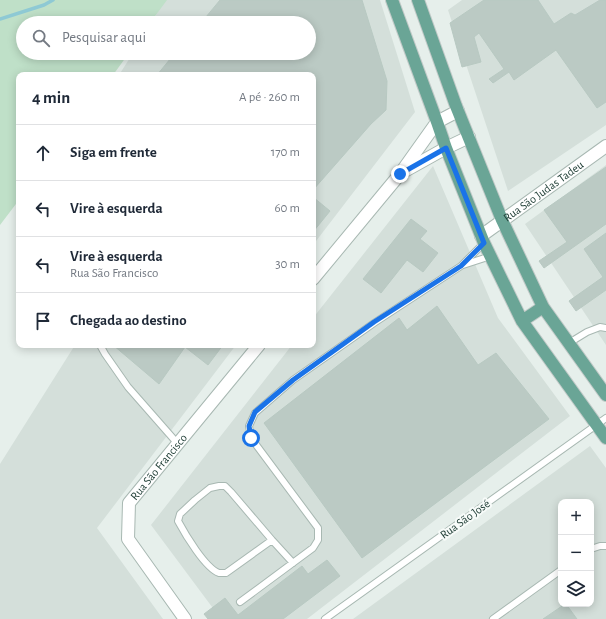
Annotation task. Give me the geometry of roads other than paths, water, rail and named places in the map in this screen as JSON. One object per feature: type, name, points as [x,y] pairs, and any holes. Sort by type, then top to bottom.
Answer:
[{"type":"main road","points":[[392,0],[446,148],[482,239],[522,321],[601,422],[606,438]]},
{"type":"main road","points":[[418,0],[458,111],[502,220],[544,308],[606,395]]},
{"type":"main road","points":[[522,321],[544,308]]},
{"type":"street","points":[[316,275],[400,174],[437,122],[458,111]]},
{"type":"street","points":[[400,174],[469,137]]},
{"type":"street","name":"Rua São Judas Tadeu","points":[[482,239],[502,220],[606,146]]},
{"type":"street","name":"Rua São Francisco","points":[[185,619],[128,540],[128,503],[257,348]]},
{"type":"lane","points":[[461,266],[482,239]]},
{"type":"lane","points":[[240,602],[313,548],[318,540],[318,528],[251,438],[249,426],[255,412],[300,376],[374,322],[461,266],[491,256]]},
{"type":"lane","points":[[569,343],[600,327],[606,328]]},
{"type":"lane","points":[[102,348],[128,388],[178,444]]},
{"type":"lane","name":"Rua São José","points":[[325,619],[601,422]]},
{"type":"lane","points":[[272,540],[226,573],[220,573],[209,567],[200,556],[178,521],[180,514],[210,488],[225,486],[232,492],[293,563]]},
{"type":"lane","points":[[594,548],[606,546]]},
{"type":"lane","points":[[493,619],[560,571]]},
{"type":"waterway","points":[[0,19],[44,5],[53,0]]}]
